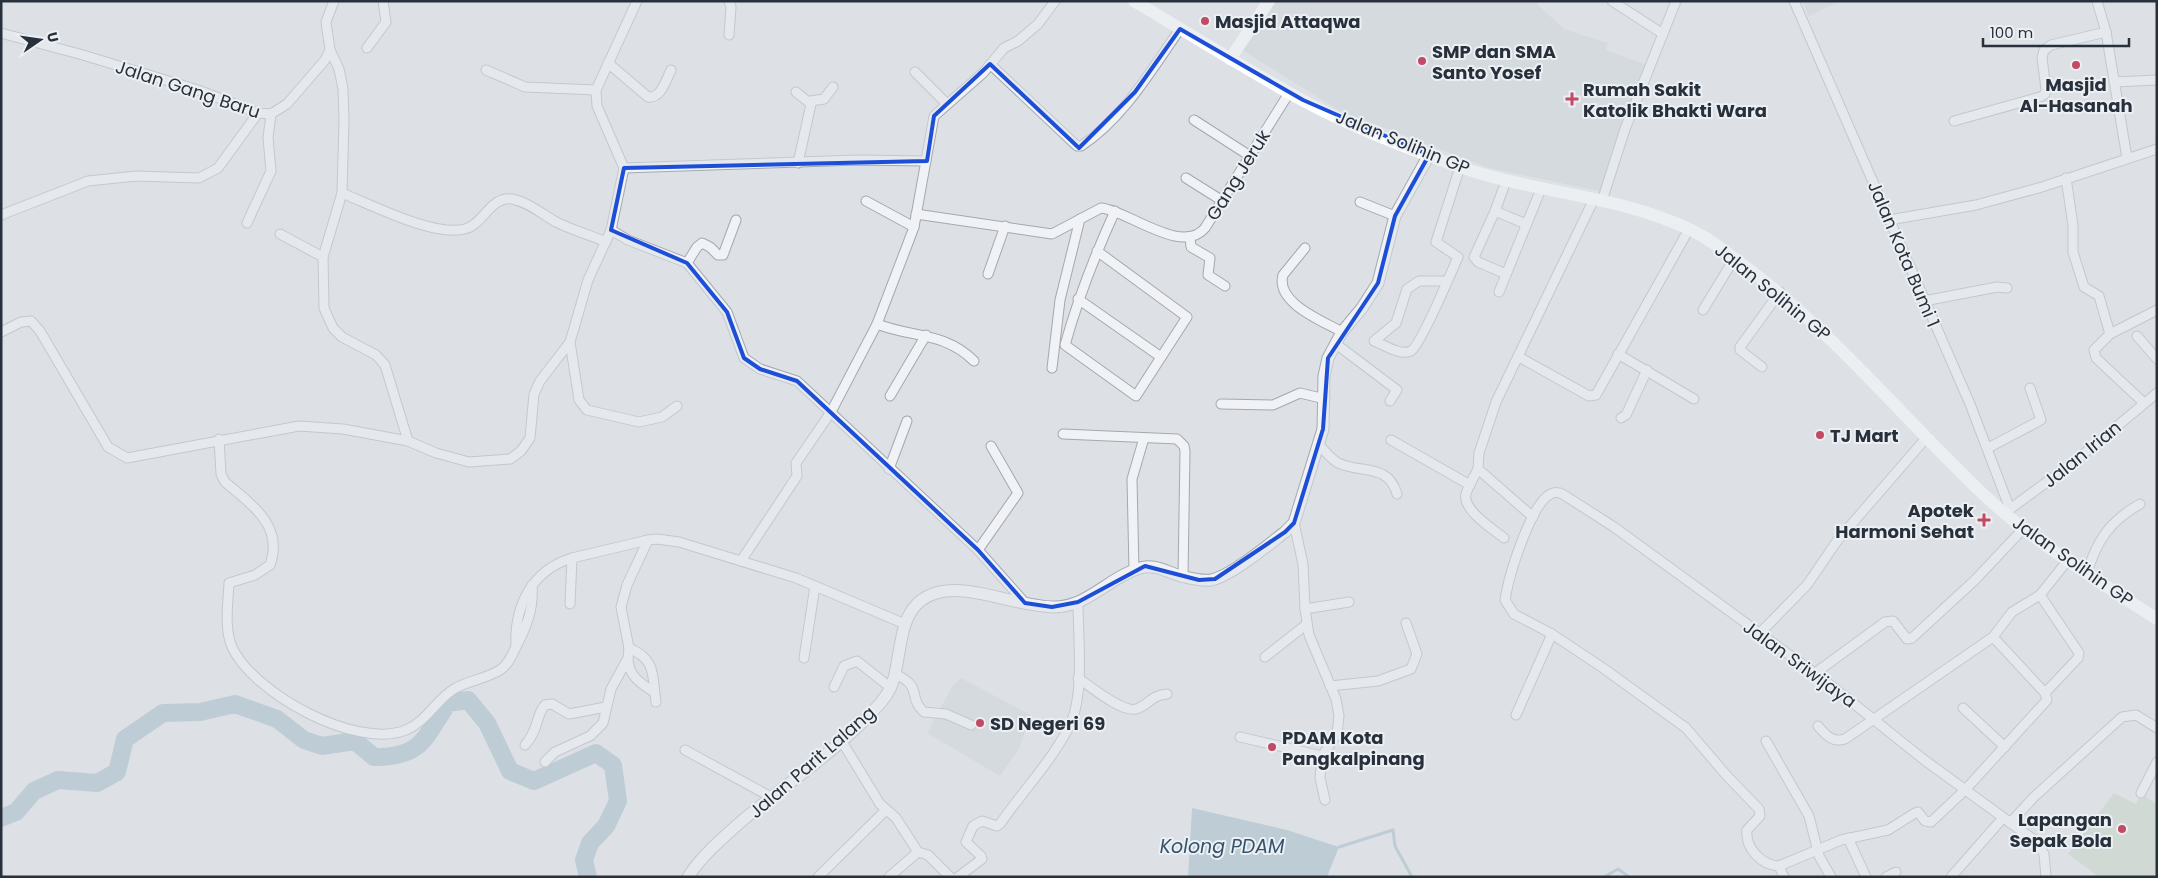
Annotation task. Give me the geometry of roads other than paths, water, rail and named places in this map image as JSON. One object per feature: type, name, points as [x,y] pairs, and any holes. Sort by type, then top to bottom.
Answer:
[{"type":"main road","points":[[1230,59],[1268,1]]},
{"type":"main road","name":"Jalan Solihin GP","points":[[1142,3],[1180,29],[1230,59],[1290,93],[1371,133],[1460,167],[1506,181],[1598,200],[1689,229],[1734,258],[1780,292],[1838,344],[1984,495],[2008,510],[2024,528],[2068,560],[2157,619]]},
{"type":"street","points":[[334,1],[326,22],[330,50],[339,69],[343,89],[342,193],[323,257],[324,308],[333,328],[342,337],[376,355],[386,365],[408,441]]},
{"type":"street","points":[[367,48],[386,22],[383,1]]},
{"type":"street","points":[[1,332],[21,322],[31,322],[36,326],[108,447],[127,458],[138,458],[219,439],[299,426],[343,430],[408,441],[436,453],[469,462],[510,459],[521,451],[530,438],[534,394],[540,381],[570,342],[588,280],[611,230],[624,168],[597,106],[596,90],[637,1]]},
{"type":"street","points":[[728,35],[731,7],[729,1]]},
{"type":"street","points":[[741,561],[797,476],[796,463],[831,412],[877,324],[914,227],[934,116],[983,73],[1004,48],[1018,41],[1038,24],[1055,1]]},
{"type":"street","points":[[1612,1],[1663,34]]},
{"type":"street","points":[[1504,538],[1482,522],[1466,499],[1478,469],[1479,453],[1486,429],[1519,357],[1598,200],[1676,1]]},
{"type":"street","name":"Jalan Kota Bumi 1","points":[[1794,1],[1988,448],[2008,510]]},
{"type":"street","points":[[2097,1],[2106,32],[2127,158]]},
{"type":"street","points":[[990,64],[1076,146],[1081,146],[1099,132],[1135,92],[1180,29]]},
{"type":"street","points":[[1954,122],[2040,97],[2045,94],[2046,90],[2042,58],[2044,50],[2050,45],[2106,32]]},
{"type":"street","name":"Jalan Gang Baru","points":[[1,33],[83,55],[198,90],[258,113],[271,114],[286,104],[325,60],[330,50]]},
{"type":"street","points":[[608,63],[648,97],[653,98],[658,95],[672,70]]},
{"type":"street","points":[[486,70],[525,87],[596,90]]},
{"type":"street","points":[[915,72],[947,104]]},
{"type":"street","points":[[2114,82],[2157,80]]},
{"type":"street","points":[[796,92],[811,102],[824,99],[833,87]]},
{"type":"street","name":"Gang Jeruk","points":[[1190,236],[1202,232],[1290,93]]},
{"type":"street","points":[[798,163],[811,102]]},
{"type":"street","points":[[1,215],[53,192],[88,181],[136,176],[198,178],[210,174],[218,168],[258,113]]},
{"type":"street","points":[[247,224],[272,171],[268,138],[271,114]]},
{"type":"street","points":[[1194,120],[1250,156]]},
{"type":"street","points":[[1890,220],[1976,205],[2157,149]]},
{"type":"street","points":[[1325,800],[1320,778],[1322,756],[1334,740],[1338,727],[1338,705],[1312,645],[1305,609],[1303,564],[1294,523],[1324,419],[1326,366],[1342,332],[1362,308],[1378,283],[1396,216],[1429,155]]},
{"type":"street","points":[[624,168],[858,160],[926,161]]},
{"type":"street","points":[[1447,281],[1420,281],[1407,289],[1396,323],[1374,341],[1398,351],[1412,350],[1423,333],[1447,281],[1458,257],[1436,242],[1460,167]]},
{"type":"street","points":[[1186,178],[1221,200]]},
{"type":"street","points":[[2066,178],[2076,264],[2084,287],[2099,296],[2110,334]]},
{"type":"street","points":[[1506,181],[1495,211],[1483,235],[1475,260],[1506,274]]},
{"type":"street","points":[[1499,292],[1541,189]]},
{"type":"street","points":[[342,193],[432,228],[449,230],[466,229],[479,222],[490,208],[501,200],[511,199],[523,203],[558,223],[606,242]]},
{"type":"street","points":[[866,201],[914,227]]},
{"type":"street","points":[[1360,202],[1396,216]]},
{"type":"street","points":[[916,214],[1052,234],[1101,208],[1115,211],[1163,233],[1190,236],[1191,247],[1210,258],[1207,271],[1209,276],[1225,286]]},
{"type":"street","points":[[1097,251],[1187,317],[1136,396],[1065,345],[1078,299],[1097,251],[1115,211]]},
{"type":"street","points":[[1495,211],[1526,224]]},
{"type":"street","points":[[1052,368],[1060,300],[1080,219]]},
{"type":"street","points":[[687,263],[697,247],[702,243],[710,247],[718,255],[723,254],[736,220]]},
{"type":"street","points":[[988,274],[1005,226]]},
{"type":"street","points":[[1519,357],[1593,397],[1596,395],[1689,229]]},
{"type":"street","points":[[611,230],[628,240],[687,263],[727,312],[744,358],[760,369],[797,381],[889,469],[978,550],[1025,603]]},
{"type":"street","points":[[280,234],[323,257]]},
{"type":"street","points":[[1305,248],[1283,275],[1284,291],[1301,309],[1342,332]]},
{"type":"street","points":[[1703,310],[1734,258]]},
{"type":"street","points":[[1924,301],[1997,286],[2007,288]]},
{"type":"street","points":[[1762,367],[1740,350],[1740,347],[1780,292]]},
{"type":"street","points":[[1078,299],[1161,357]]},
{"type":"street","points":[[2144,403],[2094,356],[2094,350],[2110,334],[2157,310]]},
{"type":"street","points":[[877,324],[904,333],[926,335],[953,344],[974,361]]},
{"type":"street","points":[[890,396],[926,335]]},
{"type":"street","points":[[2137,336],[2157,360]]},
{"type":"street","points":[[570,342],[579,400],[587,410],[638,422],[662,417],[677,406]]},
{"type":"street","points":[[1336,344],[1397,390],[1390,400]]},
{"type":"street","points":[[1618,354],[1694,399]]},
{"type":"street","points":[[1621,418],[1626,415],[1646,370]]},
{"type":"street","points":[[1988,448],[2041,420],[2030,388]]},
{"type":"street","points":[[1221,404],[1273,405],[1300,393],[1325,399]]},
{"type":"street","name":"Jalan Irian","points":[[2008,510],[2074,462],[2157,393]]},
{"type":"street","points":[[889,469],[907,420]]},
{"type":"street","points":[[1063,434],[1177,439],[1184,446],[1183,577]]},
{"type":"street","points":[[1759,634],[1807,585],[1837,541],[1927,437]]},
{"type":"street","points":[[1134,570],[1132,479],[1144,438]]},
{"type":"street","points":[[219,439],[222,474],[226,482],[267,523],[274,535],[274,556],[270,565],[255,575],[229,583],[227,607],[229,637],[236,654],[272,690],[307,713],[324,721],[371,734],[392,733],[420,722],[454,689],[500,670],[507,664],[516,647],[516,626],[519,611],[532,585],[550,568],[572,558],[656,538],[679,542],[815,586],[905,624]]},
{"type":"street","points":[[1391,440],[1470,486]]},
{"type":"street","points":[[1318,444],[1337,462],[1387,476],[1394,484],[1397,494]]},
{"type":"street","points":[[978,550],[1018,493],[991,446]]},
{"type":"street","points":[[1478,469],[1533,517],[1508,584],[1505,600],[1514,614],[1552,634],[1649,700],[1696,738],[1727,776],[1759,809],[1760,816],[1747,830],[1749,845],[1765,862],[1779,866],[1848,838],[1888,830],[1918,812],[1926,821],[1932,822],[1965,790],[2047,700],[2045,693],[1993,637]]},
{"type":"street","name":"Jalan Sriwijaya","points":[[1533,517],[1550,494],[1558,492],[1614,527],[1873,718],[1923,759],[2041,846],[2046,877]]},
{"type":"street","points":[[2087,573],[2094,552],[2111,524],[2140,504]]},
{"type":"street","name":"Jalan Parit Lalang","points":[[688,877],[697,864],[720,840],[874,711],[890,688],[895,674],[900,640],[905,624],[913,611],[926,597],[956,590],[1052,607],[1078,602],[1134,570],[1145,566],[1183,577],[1208,580],[1223,576],[1286,532],[1294,523]]},
{"type":"street","points":[[1814,674],[1885,622],[1893,621],[1907,639],[1912,638],[1975,580],[2024,528]]},
{"type":"street","points":[[545,762],[554,752],[595,732],[603,723],[611,689],[628,658],[630,648],[621,607],[627,585],[648,540]]},
{"type":"street","points":[[570,604],[572,558]]},
{"type":"street","points":[[1818,726],[1832,740],[1845,739],[1993,637],[2012,612],[2040,595],[2068,560]]},
{"type":"street","points":[[804,658],[815,586]]},
{"type":"street","points":[[2040,595],[2079,653],[2078,658],[2045,693]]},
{"type":"street","points":[[958,877],[982,859],[966,842],[974,826],[982,821],[997,826],[1000,824],[1065,734],[1076,706],[1078,602]]},
{"type":"street","points":[[1305,609],[1349,602]]},
{"type":"street","points":[[1330,686],[1378,681],[1411,668],[1417,654],[1406,623]]},
{"type":"street","points":[[1265,657],[1307,624]]},
{"type":"street","points":[[1516,715],[1552,634]]},
{"type":"street","points":[[628,658],[630,670],[655,697],[654,678],[649,662],[642,653],[630,648]]},
{"type":"street","points":[[834,687],[844,666],[857,661],[890,688]]},
{"type":"street","points":[[895,674],[912,685],[918,705],[924,712],[946,714],[971,725]]},
{"type":"street","points":[[1078,678],[1116,704],[1131,709],[1139,707],[1156,696],[1167,694]]},
{"type":"street","points":[[525,745],[535,732],[545,705],[552,704],[569,714],[606,707]]},
{"type":"street","points":[[1963,708],[2005,747]]},
{"type":"street","points":[[1951,877],[2006,821],[2122,717],[2136,716],[2157,728]]},
{"type":"street","points":[[1240,737],[1322,756]]},
{"type":"street","points":[[841,740],[855,766],[886,810],[901,825],[918,852],[928,855],[950,877]]},
{"type":"street","points":[[1766,741],[1809,816],[1818,850],[1831,877]]},
{"type":"street","points":[[685,750],[770,797]]},
{"type":"street","points":[[2141,793],[2157,762]]},
{"type":"street","points":[[818,877],[886,810]]},
{"type":"street","points":[[1848,838],[1866,877]]},
{"type":"street","points":[[889,877],[918,852]]},
{"type":"street","points":[[1779,866],[1784,877]]},
{"type":"street","points":[[1886,877],[1896,872]]},
{"type":"water","name":"Kolong PDAM","points":[[1192,808],[1287,830],[1339,847],[1327,877],[1188,877]]},
{"type":"waterway","points":[[1,818],[16,812],[34,791],[58,780],[97,783],[117,772],[125,739],[163,713],[200,712],[235,704],[277,719],[304,740],[322,746],[355,741],[374,757],[402,754],[412,749],[427,736],[448,703],[468,700],[487,723],[510,771],[534,781],[596,753],[613,765],[618,801],[606,826],[590,843],[584,860],[588,877]]},
{"type":"waterway","points":[[1339,847],[1393,830],[1395,846],[1412,877]]},
{"type":"waterway","points":[[1604,877],[1618,869],[1629,877]]},
{"type":"place","name":"Masjid Attaqwa","points":[[1205,21]]},
{"type":"place","name":"SMP dan SMA Santo Yosef","points":[[1422,61]]},
{"type":"place","name":"Masjid Al-Hasanah","points":[[2076,65]]},
{"type":"place","name":"Rumah Sakit Katolik Bhakti Wara","points":[[1572,99]]},
{"type":"place","name":"TJ Mart","points":[[1820,435]]},
{"type":"place","name":"Apotek Harmoni Sehat","points":[[1984,520]]},
{"type":"place","name":"SD Negeri 69","points":[[980,723]]},
{"type":"place","name":"PDAM Kota Pangkalpinang","points":[[1272,747]]},
{"type":"place","name":"Lapangan Sepak Bola","points":[[2122,829]]}]
